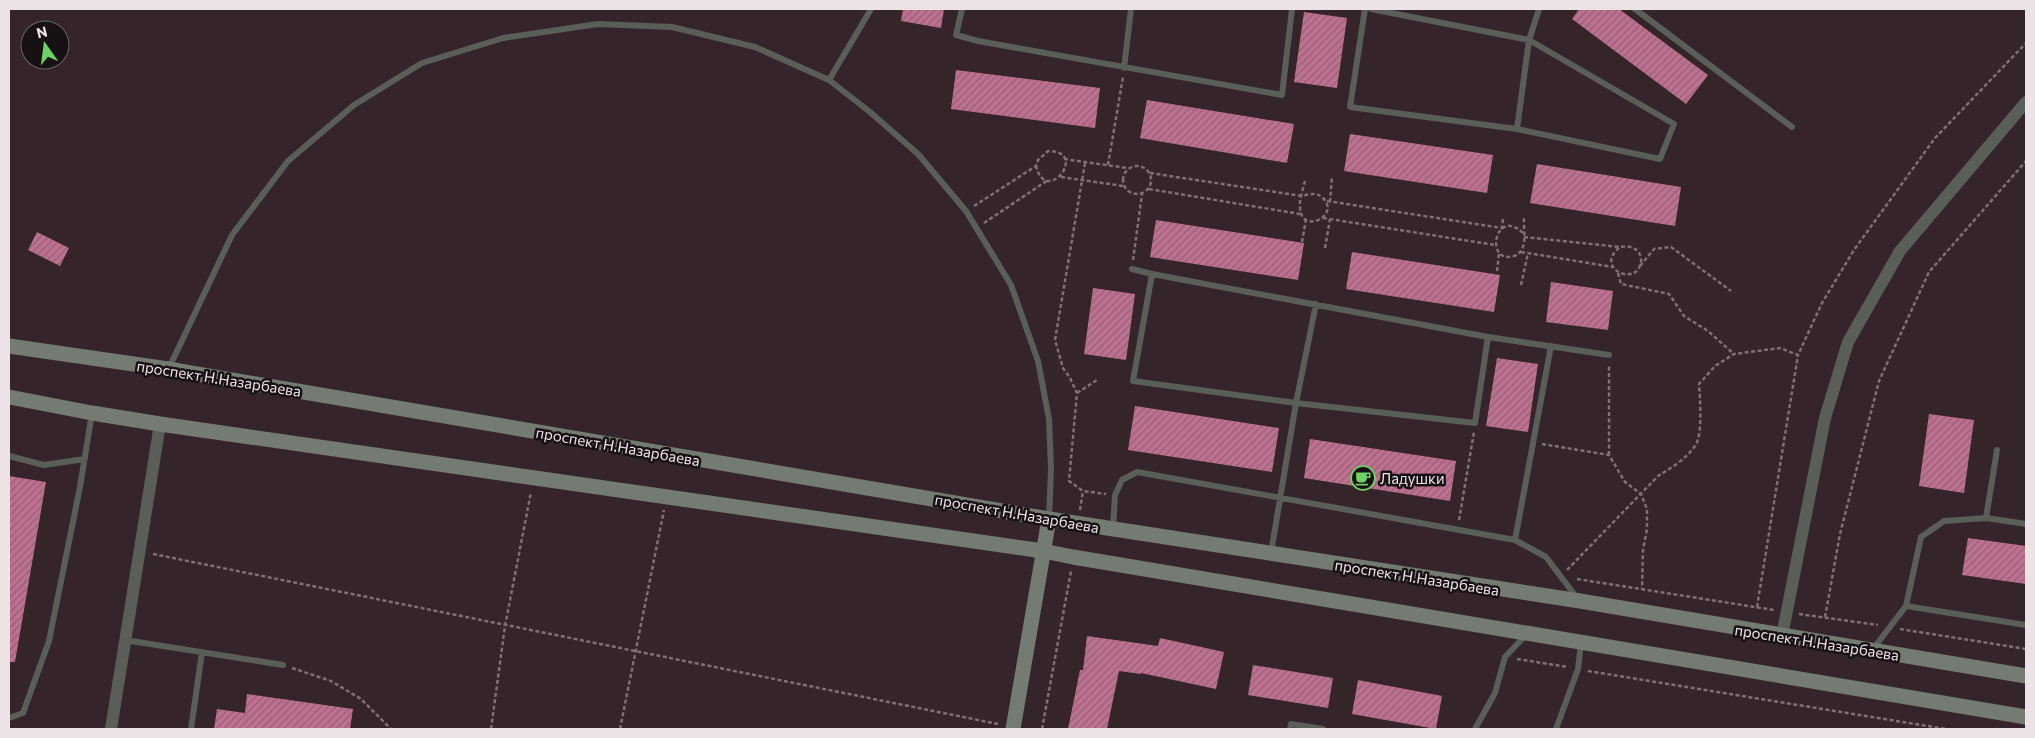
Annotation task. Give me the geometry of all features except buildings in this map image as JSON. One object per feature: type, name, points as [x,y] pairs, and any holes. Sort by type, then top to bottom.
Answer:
[{"type":"main road","name":"проспект Н.Назарбаева","points":[[9,346],[168,369],[1113,530],[1580,601],[2026,676]]},
{"type":"main road","points":[[9,397],[160,424],[1044,550],[1073,557],[2026,717]]},
{"type":"main road","points":[[1013,728],[1049,519]]},
{"type":"street","points":[[1782,636],[1825,418],[1848,342],[1900,251],[2026,102]]},
{"type":"street","points":[[111,729],[160,424]]},
{"type":"lane","points":[[829,80],[871,9]]},
{"type":"lane","points":[[962,9],[956,35],[978,41],[1282,95],[1292,9]]},
{"type":"lane","points":[[1124,68],[1131,9]]},
{"type":"lane","points":[[1365,9],[1350,107],[1517,129],[1660,159],[1674,124],[1529,40],[1371,9]]},
{"type":"lane","points":[[1517,129],[1529,40],[1539,9]]},
{"type":"lane","points":[[1635,9],[1792,127]]},
{"type":"lane","points":[[168,369],[232,234],[288,161],[354,105],[422,63],[503,38],[598,24],[672,27],[755,47],[829,80],[870,112],[918,154],[966,211],[1011,285],[1038,361],[1049,419],[1051,469],[1049,519]]},
{"type":"lane","points":[[1132,269],[1488,337],[1609,355]]},
{"type":"lane","points":[[1152,274],[1132,381],[1475,423],[1488,337]]},
{"type":"lane","points":[[1271,554],[1296,402],[1316,304]]},
{"type":"lane","points":[[1515,540],[1550,346]]},
{"type":"lane","points":[[9,718],[24,712],[49,641],[92,413]]},
{"type":"lane","points":[[1986,518],[1997,450]]},
{"type":"lane","points":[[9,456],[44,465],[84,459]]},
{"type":"lane","points":[[1113,530],[1115,494],[1122,480],[1138,472],[1458,528],[1515,540],[1546,557],[1580,601]]},
{"type":"lane","points":[[1871,651],[1906,606],[1920,537],[1944,521],[1986,518],[2026,524]]},
{"type":"lane","points":[[1906,606],[2026,625]]},
{"type":"lane","points":[[1475,729],[1495,693],[1505,657],[1528,632]]},
{"type":"lane","points":[[125,640],[283,665]]},
{"type":"lane","points":[[1556,729],[1578,669],[1581,642]]},
{"type":"lane","points":[[191,729],[202,652]]},
{"type":"lane","points":[[1290,729],[1291,724],[1323,729]]},
{"type":"path","points":[[1757,607],[1798,355],[1822,302],[1854,250],[1935,138],[2026,43]]},
{"type":"path","points":[[1108,165],[1124,68]]},
{"type":"path","points":[[1061,177],[1066,165],[1060,154],[1048,152],[1038,160],[1036,166],[1038,172],[1048,180],[1055,180],[1061,177],[1124,186]]},
{"type":"path","points":[[1064,159],[1128,168],[1144,167],[1150,173],[1152,181],[1149,189],[1142,194],[1134,194],[1127,191],[1124,186],[1123,175],[1128,168]]},
{"type":"path","points":[[1824,617],[1840,534],[1879,381],[1929,272],[2026,161]]},
{"type":"path","points":[[1085,163],[1055,340],[1063,368],[1077,393],[1069,481],[1083,492],[1115,494]]},
{"type":"path","points":[[966,211],[1036,166]]},
{"type":"path","points":[[1150,173],[1302,196],[1320,195],[1328,202],[1502,228],[1510,226],[1519,229],[1523,233]]},
{"type":"path","points":[[1324,218],[1328,210],[1332,176]]},
{"type":"path","points":[[976,228],[1048,180]]},
{"type":"path","points":[[1300,214],[1299,205],[1305,181]]},
{"type":"path","points":[[1149,189],[1300,214],[1306,219],[1315,222],[1324,218],[1495,245]]},
{"type":"path","points":[[1132,269],[1142,194]]},
{"type":"path","points":[[1503,219],[1502,228],[1496,236],[1495,245],[1499,252],[1506,256],[1514,256],[1521,252],[1524,245],[1524,218]]},
{"type":"path","points":[[1302,242],[1306,219]]},
{"type":"path","points":[[1325,248],[1330,219]]},
{"type":"path","points":[[1524,237],[1620,247],[1628,245],[1637,249],[1641,258],[1640,267]]},
{"type":"path","points":[[1620,247],[1614,252],[1611,259],[1613,267],[1625,275],[1633,274],[1654,248],[1671,247],[1731,291]]},
{"type":"path","points":[[1496,271],[1499,252]]},
{"type":"path","points":[[1521,252],[1613,267]]},
{"type":"path","points":[[1521,284],[1528,253]]},
{"type":"path","points":[[1618,272],[1621,284],[1669,294],[1684,316],[1708,331],[1734,354]]},
{"type":"path","points":[[1561,577],[1658,476],[1674,466],[1696,445],[1701,413],[1699,384],[1715,366],[1734,354],[1780,348],[1798,355]]},
{"type":"path","points":[[1609,355],[1609,455],[1626,482],[1641,494],[1647,509],[1642,589]]},
{"type":"path","points":[[1077,393],[1097,380]]},
{"type":"path","points":[[1458,528],[1475,423]]},
{"type":"path","points":[[1533,442],[1609,455]]},
{"type":"path","points":[[491,729],[505,626],[533,478]]},
{"type":"path","points":[[620,729],[634,652],[667,497]]},
{"type":"path","points":[[140,551],[1013,728]]},
{"type":"path","points":[[1042,729],[1073,557]]},
{"type":"path","points":[[1561,577],[2026,649]]},
{"type":"path","points":[[1505,657],[1946,729]]},
{"type":"path","points":[[283,665],[331,681],[361,699],[391,729]]},
{"type":"place","name":"Ладушки","points":[[1363,478]]}]
